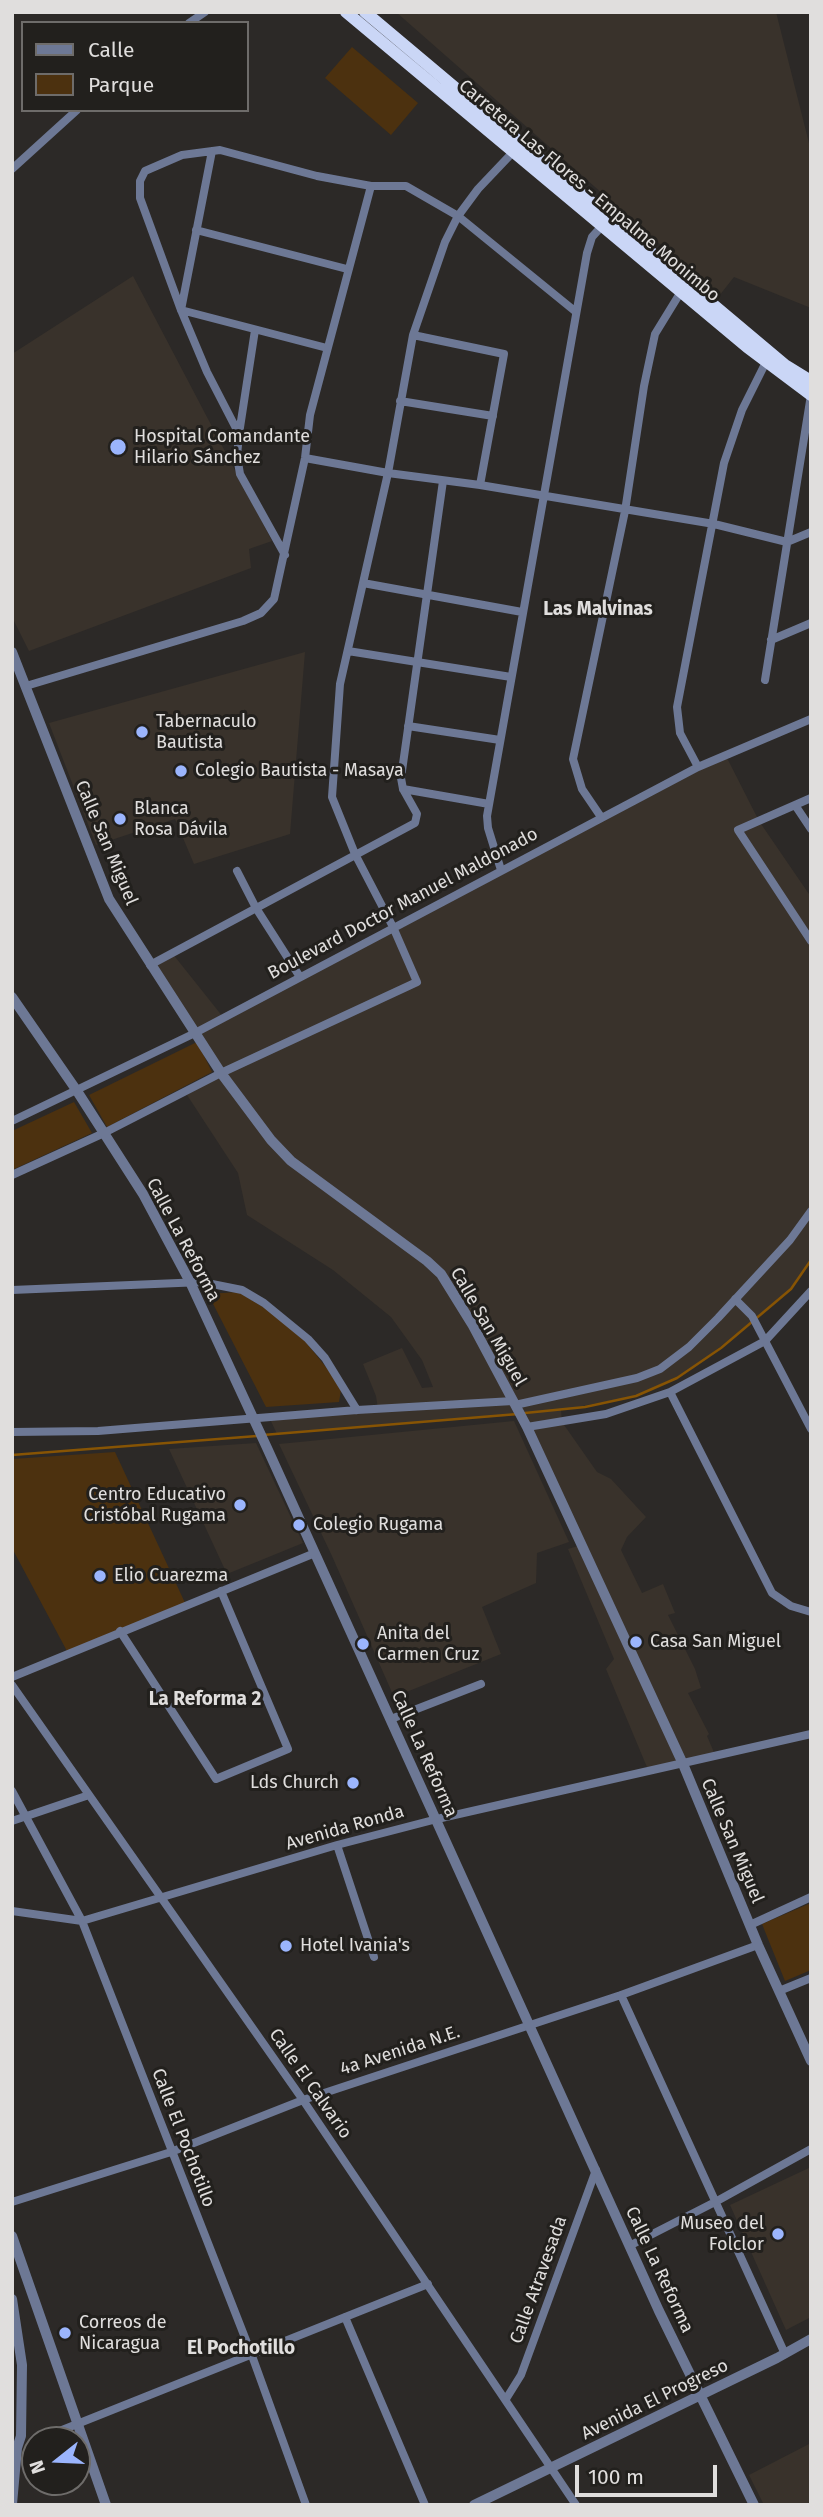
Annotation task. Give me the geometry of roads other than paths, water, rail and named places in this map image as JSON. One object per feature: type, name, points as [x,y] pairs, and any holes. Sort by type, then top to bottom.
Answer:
[{"type":"highway","name":"Carretera Las Flores - Empalme Monimbo","points":[[346,12],[517,146],[602,226],[785,365],[811,381]]},
{"type":"highway","name":"Carretera Las Flores - Empalme Monimbo","points":[[365,12],[517,146],[684,287],[766,362],[811,395]]},
{"type":"street","points":[[12,169],[75,112]]},
{"type":"street","points":[[12,1175],[104,1133],[221,1073],[417,982],[393,927],[355,854],[332,797],[340,684],[388,473],[413,335],[445,242],[458,216],[478,189],[517,146]]},
{"type":"street","points":[[239,434],[207,372],[140,198],[140,181],[145,171],[182,155],[220,149],[317,176],[371,186],[406,186],[458,216],[576,312]]},
{"type":"street","points":[[181,310],[212,151]]},
{"type":"street","points":[[26,686],[243,621],[261,613],[274,599],[305,458],[310,415],[371,186]]},
{"type":"street","points":[[501,870],[488,828],[489,804],[587,253],[592,237],[602,226]]},
{"type":"street","points":[[196,230],[347,269]]},
{"type":"street","points":[[601,817],[582,789],[573,759],[625,511],[644,386],[655,334],[684,287]]},
{"type":"street","points":[[181,310],[327,348]]},
{"type":"street","points":[[255,330],[237,456],[240,474],[285,555]]},
{"type":"street","points":[[413,335],[504,354],[480,485]]},
{"type":"street","points":[[698,767],[680,733],[677,707],[724,463],[742,410],[766,362]]},
{"type":"street","points":[[765,680],[811,395]]},
{"type":"street","points":[[400,401],[493,416]]},
{"type":"street","points":[[305,458],[713,524],[788,542],[811,532]]},
{"type":"street","points":[[150,965],[415,823],[417,814],[403,789],[401,778],[443,481]]},
{"type":"street","points":[[363,583],[522,612]]},
{"type":"street","points":[[771,640],[811,623]]},
{"type":"street","points":[[348,651],[511,677]]},
{"type":"street","name":"Calle San Miguel","points":[[12,652],[109,899],[221,1073],[271,1140],[291,1161],[441,1274],[526,1425],[683,1765],[758,1945],[811,2061]]},
{"type":"street","name":"Boulevard Doctor Manuel Maldonado","points":[[12,1121],[195,1033],[698,767],[811,719]]},
{"type":"street","points":[[408,726],[500,740]]},
{"type":"street","points":[[403,789],[489,804]]},
{"type":"street","points":[[811,798],[738,830],[811,941]]},
{"type":"street","points":[[795,805],[811,829]]},
{"type":"street","points":[[237,871],[256,908],[300,977]]},
{"type":"street","name":"Calle La Reforma","points":[[12,997],[143,1194],[190,1282],[659,2311],[754,2505]]},
{"type":"street","points":[[12,1432],[98,1431],[255,1421],[357,1410],[515,1405],[652,1374],[689,1347],[736,1301],[790,1240],[811,1211]]},
{"type":"street","points":[[12,1290],[190,1282],[214,1283],[242,1290],[264,1303],[308,1339],[325,1358],[357,1410]]},
{"type":"street","points":[[526,1425],[606,1414],[670,1392],[764,1339],[811,1291]]},
{"type":"street","points":[[736,1301],[752,1316],[811,1429]]},
{"type":"street","points":[[670,1392],[772,1593],[791,1606],[811,1612]]},
{"type":"street","points":[[12,1677],[315,1553]]},
{"type":"street","points":[[120,1631],[216,1779],[288,1749],[221,1591]]},
{"type":"street","points":[[391,1719],[481,1684]]},
{"type":"street","name":"Calle El Calvario","points":[[12,1685],[303,2100],[576,2505]]},
{"type":"street","name":"Avenida Ronda","points":[[12,1911],[82,1920],[337,1845],[437,1819],[811,1734]]},
{"type":"street","name":"Calle El Pochotillo","points":[[12,1791],[82,1920],[251,2353],[306,2505]]},
{"type":"street","points":[[12,1821],[89,1795]]},
{"type":"street","points":[[337,1845],[374,1957]]},
{"type":"street","points":[[750,1925],[811,1897]]},
{"type":"street","name":"4a Avenida N.E.","points":[[12,2202],[172,2152],[303,2100],[621,1995],[758,1945]]},
{"type":"street","points":[[779,1991],[811,1978]]},
{"type":"street","points":[[621,1995],[785,2354]]},
{"type":"street","points":[[631,2245],[811,2149]]},
{"type":"street","name":"Calle Atravesada","points":[[506,2399],[521,2375],[596,2170]]},
{"type":"street","points":[[12,2236],[106,2505]]},
{"type":"street","points":[[71,2426],[428,2284]]},
{"type":"street","points":[[12,2299],[22,2365],[21,2436],[14,2446],[12,2504]]},
{"type":"street","points":[[345,2317],[425,2505]]},
{"type":"street","name":"Avenida El Progreso","points":[[474,2505],[811,2339]]},
{"type":"waterway","points":[[525,1413],[585,1407],[636,1396],[677,1378],[721,1348],[791,1289],[811,1260]]},
{"type":"waterway","points":[[263,1435],[518,1414]]},
{"type":"waterway","points":[[12,1455],[257,1436]]},
{"type":"place","name":"Hospital Comandante Hilario Sánchez","points":[[118,447]]},
{"type":"place","name":"Tabernaculo Bautista","points":[[142,732]]},
{"type":"place","name":"Colegio Bautista - Masaya","points":[[181,771]]},
{"type":"place","name":"Blanca Rosa Dávila","points":[[120,819]]},
{"type":"place","name":"Centro Educativo Cristóbal Rugama","points":[[240,1505]]},
{"type":"place","name":"Colegio Rugama","points":[[299,1525]]},
{"type":"place","name":"Elio Cuarezma","points":[[100,1576]]},
{"type":"place","name":"Casa San Miguel","points":[[636,1642]]},
{"type":"place","name":"Anita del Carmen Cruz","points":[[363,1644]]},
{"type":"place","name":"Lds Church","points":[[353,1783]]},
{"type":"place","name":"Hotel Ivania's","points":[[286,1946]]},
{"type":"place","name":"Museo del Folclor","points":[[778,2234]]},
{"type":"place","name":"Correos de Nicaragua","points":[[65,2333]]},
{"type":"district","name":"Las Malvinas","points":[[598,610]]},
{"type":"district","name":"La Reforma 2","points":[[205,1700]]},
{"type":"district","name":"El Pochotillo","points":[[241,2349]]}]
